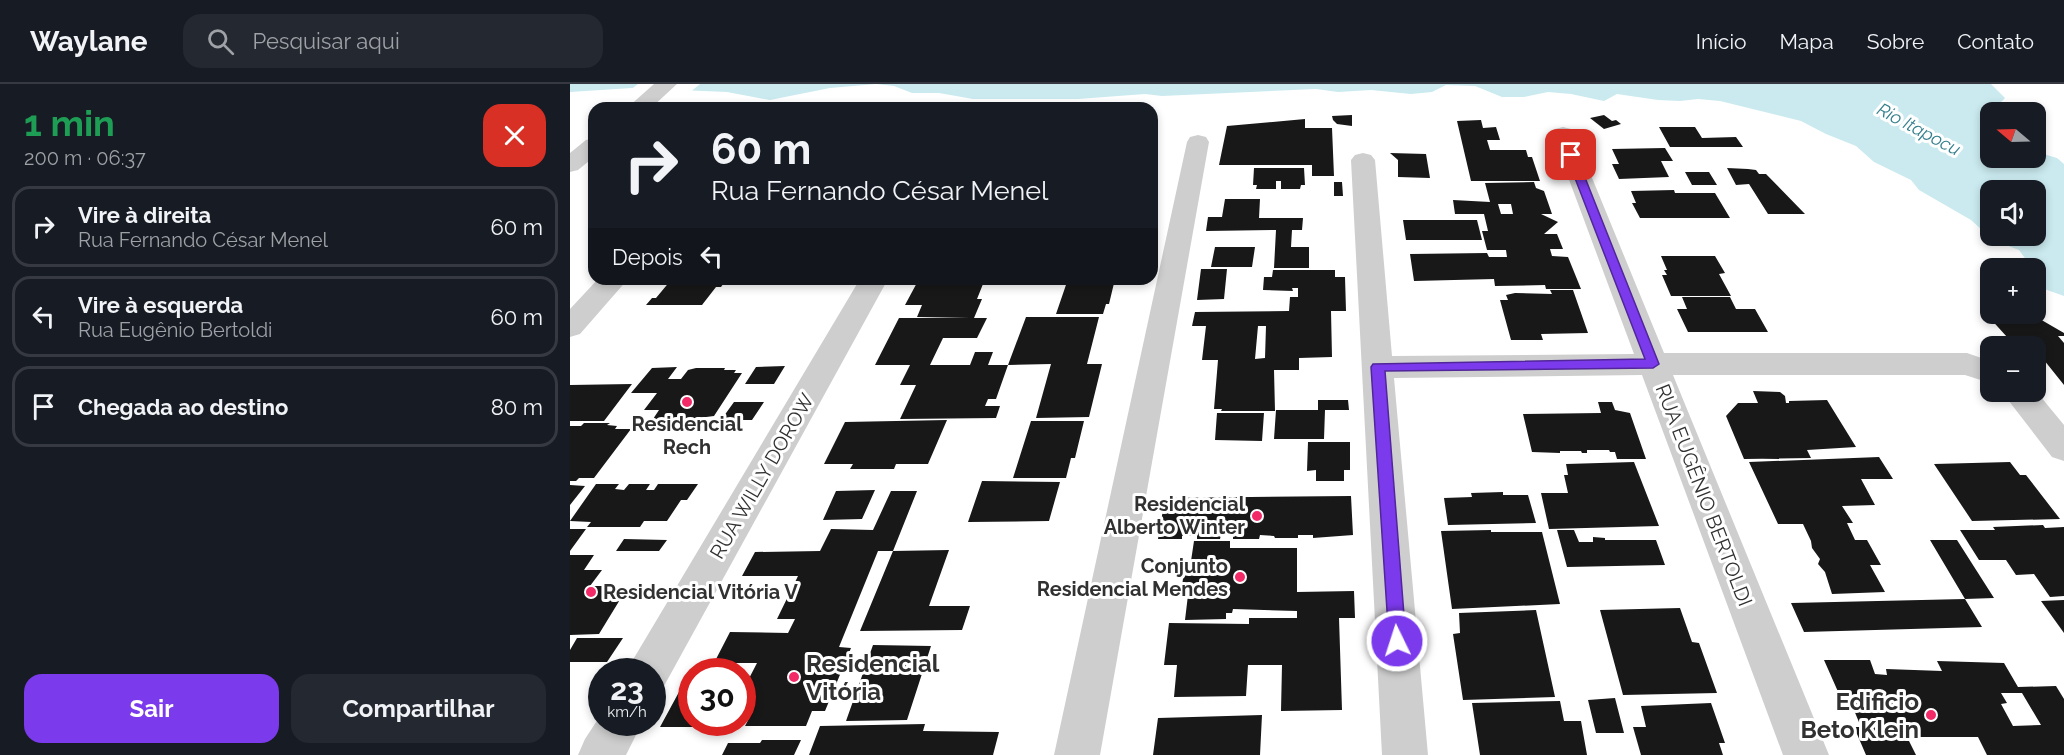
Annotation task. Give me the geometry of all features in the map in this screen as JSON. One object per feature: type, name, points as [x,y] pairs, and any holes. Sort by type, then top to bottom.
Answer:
[{"type":"street","points":[[645,102],[667,84]]},
{"type":"street","name":"RUA EUGÊNIO BERTOLDI","points":[[1563,134],[1806,755]]},
{"type":"street","points":[[1077,755],[1198,142]]},
{"type":"street","points":[[570,165],[588,150]]},
{"type":"street","points":[[1364,160],[1405,755]]},
{"type":"street","points":[[570,327],[608,285]]},
{"type":"street","name":"RUA WILLY DOROW","points":[[657,658],[871,285]]},
{"type":"street","points":[[1378,367],[1967,364],[1980,369]]},
{"type":"street","points":[[2026,402],[2064,448]]},
{"type":"street","points":[[601,755],[612,736]]},
{"type":"water","points":[[570,84],[876,84],[830,88],[770,100],[727,92],[632,88],[570,92]]},
{"type":"water","name":"Rio Itapocu","points":[[876,84],[1991,84],[2005,98],[2001,102],[1980,102],[1980,168],[2046,168],[2046,155],[2057,158],[2064,164],[2064,296],[2046,290],[2046,258],[2025,258],[2019,250],[2009,246],[2046,246],[2046,180],[1980,180],[1980,228],[1971,220],[1919,190],[1911,180],[1874,162],[1856,146],[1801,121],[1720,101],[1658,100],[1617,94],[1604,101],[1548,92],[1524,97],[1502,97],[1475,86],[1446,85],[1432,92],[1411,94],[1371,90],[1338,92],[1316,89],[1162,96],[1145,94],[1078,99],[973,99],[939,93],[912,93],[894,86]]},
{"type":"pier","points":[[638,84],[700,84],[688,94],[629,91]]},
{"type":"building","points":[[1352,115],[1352,126],[1337,124],[1332,116]]},
{"type":"building","points":[[1604,115],[1621,124],[1604,129],[1590,118]]},
{"type":"building","points":[[1305,119],[1305,128],[1332,128],[1334,176],[1312,176],[1312,165],[1219,165],[1227,126]]},
{"type":"building","points":[[1481,120],[1483,128],[1496,127],[1500,140],[1487,140],[1490,150],[1526,150],[1528,157],[1532,157],[1540,181],[1471,181],[1457,121]]},
{"type":"building","points":[[1659,127],[1695,127],[1702,138],[1736,137],[1743,147],[1670,147]]},
{"type":"building","points":[[1665,148],[1673,161],[1661,161],[1669,177],[1619,179],[1612,164],[1619,164],[1612,149]]},
{"type":"building","points":[[1390,153],[1426,154],[1430,178],[1398,177],[1398,160]]},
{"type":"building","points":[[1254,168],[1304,168],[1305,185],[1301,185],[1300,189],[1281,189],[1281,181],[1276,181],[1276,189],[1256,189],[1257,185],[1253,185]]},
{"type":"building","points":[[1727,168],[1756,170],[1759,174],[1766,174],[1805,214],[1768,214],[1749,184],[1736,185]]},
{"type":"building","points":[[1685,172],[1709,172],[1717,185],[1692,185]]},
{"type":"building","points":[[1334,182],[1342,182],[1343,196],[1334,196]]},
{"type":"building","points":[[1534,182],[1536,188],[1544,191],[1552,214],[1541,214],[1558,222],[1544,234],[1557,234],[1563,249],[1550,249],[1552,256],[1568,257],[1581,289],[1546,289],[1545,285],[1495,286],[1494,279],[1414,281],[1410,254],[1487,253],[1489,257],[1507,257],[1506,250],[1487,250],[1482,231],[1488,231],[1484,214],[1455,214],[1453,200],[1490,202],[1485,183]],"holes":[[[1498,204],[1511,204],[1513,214],[1501,214]]]},
{"type":"building","points":[[1674,190],[1675,193],[1715,193],[1730,218],[1640,218],[1632,203],[1636,203],[1631,191]]},
{"type":"building","points":[[1225,199],[1260,199],[1259,218],[1303,218],[1302,230],[1292,230],[1291,247],[1309,247],[1309,268],[1274,268],[1276,230],[1206,231],[1208,217],[1222,217]]},
{"type":"building","points":[[1403,220],[1477,220],[1482,240],[1406,240]]},
{"type":"building","points":[[1215,247],[1255,247],[1252,267],[1211,267]]},
{"type":"building","points":[[1661,256],[1715,256],[1725,273],[1719,274],[1731,296],[1671,296],[1662,275],[1667,275],[1664,270],[1667,270]]},
{"type":"building","points":[[1201,269],[1227,269],[1224,299],[1197,300]]},
{"type":"building","points":[[1273,270],[1335,270],[1335,277],[1345,277],[1346,311],[1331,311],[1332,357],[1299,358],[1299,370],[1274,370],[1275,411],[1214,409],[1218,360],[1202,360],[1206,326],[1192,326],[1195,312],[1289,311],[1290,297],[1298,297],[1298,288],[1292,288],[1293,291],[1263,290],[1264,277],[1272,277]],"holes":[[[1258,326],[1266,326],[1265,358],[1255,359]]]},
{"type":"building","points":[[667,285],[722,285],[716,287],[702,305],[646,305],[652,298],[656,298]]},
{"type":"building","points":[[916,285],[983,285],[977,299],[982,299],[974,318],[987,318],[977,338],[943,338],[930,365],[970,365],[975,352],[993,352],[988,365],[1008,365],[996,399],[988,399],[985,406],[1000,406],[996,418],[900,419],[916,385],[900,385],[910,365],[875,365],[899,318],[970,318],[917,317],[922,305],[905,305]]},
{"type":"building","points":[[1066,285],[1114,285],[1109,304],[1106,304],[1103,314],[1056,314]]},
{"type":"building","points":[[1550,290],[1573,290],[1588,333],[1541,334],[1543,340],[1511,340],[1500,300],[1508,300],[1506,295],[1515,293],[1552,294]]},
{"type":"building","points":[[1682,297],[1730,297],[1736,309],[1755,309],[1768,332],[1688,332],[1677,309],[1687,309]]},
{"type":"building","points":[[1026,317],[1099,317],[1087,364],[1102,364],[1089,417],[1036,418],[1051,364],[1008,365]]},
{"type":"building","points":[[2046,323],[2064,333],[2064,336],[2058,336],[2064,343],[2064,385],[2046,362],[2046,336],[2006,336],[1995,324]]},
{"type":"building","points":[[785,366],[774,384],[745,384],[756,367]]},
{"type":"building","name":"Residencial Rech","points":[[677,367],[668,379],[681,379],[688,370],[696,368],[725,368],[724,370],[736,370],[734,373],[742,373],[714,416],[691,419],[688,423],[659,422],[660,420],[653,419],[659,410],[644,410],[657,393],[631,393],[652,368]]},
{"type":"building","points":[[632,384],[604,421],[570,421],[570,385]]},
{"type":"building","points":[[1753,391],[1780,392],[1785,396],[1786,403],[1827,400],[1856,447],[1807,450],[1811,458],[1744,459],[1726,416],[1738,403],[1758,403]]},
{"type":"building","points":[[1318,400],[1348,400],[1349,410],[1325,410],[1324,439],[1274,439],[1276,410],[1318,410]]},
{"type":"building","points":[[734,402],[764,402],[752,420],[721,420]]},
{"type":"building","points":[[1598,402],[1612,402],[1615,410],[1630,413],[1646,459],[1617,459],[1615,452],[1609,450],[1587,450],[1587,453],[1581,451],[1532,452],[1523,414],[1601,413]]},
{"type":"building","points":[[1217,413],[1264,413],[1262,441],[1215,440]]},
{"type":"building","points":[[947,420],[928,464],[896,464],[894,469],[850,469],[853,464],[824,464],[845,422]]},
{"type":"building","points":[[1031,421],[1084,421],[1075,458],[1071,458],[1066,478],[1013,478]]},
{"type":"building","points":[[584,423],[610,423],[607,425],[617,426],[615,429],[631,429],[594,478],[579,478],[576,481],[570,481],[570,426],[581,426]]},
{"type":"building","points":[[1308,442],[1350,442],[1350,470],[1344,470],[1344,481],[1316,481],[1316,470],[1307,471]]},
{"type":"building","points":[[1879,457],[1893,479],[1861,479],[1875,505],[1842,506],[1853,523],[1847,523],[1855,540],[1867,540],[1881,565],[1870,565],[1885,592],[1832,594],[1825,572],[1818,564],[1820,559],[1812,548],[1803,524],[1778,524],[1749,462]]},
{"type":"building","points":[[1634,462],[1659,526],[1549,529],[1541,493],[1568,493],[1564,475],[1568,475],[1566,464]]},
{"type":"building","points":[[2010,462],[2020,475],[2026,475],[2060,519],[1972,521],[1934,464]]},
{"type":"building","points":[[982,481],[1060,482],[1049,521],[968,522]]},
{"type":"building","points":[[596,484],[619,484],[615,489],[624,490],[629,484],[650,484],[646,490],[654,490],[658,484],[698,484],[687,500],[681,500],[667,521],[644,521],[640,527],[587,527],[591,522],[570,521]]},
{"type":"building","points":[[570,485],[585,486],[570,505]]},
{"type":"building","points":[[875,490],[862,519],[823,520],[836,491]]},
{"type":"building","points":[[891,491],[917,491],[893,551],[878,551],[839,647],[851,648],[825,711],[812,711],[806,726],[756,726],[756,658],[717,658],[730,632],[788,633],[795,619],[777,619],[798,576],[742,576],[755,552],[820,551],[831,529],[873,530]]},
{"type":"building","points":[[1503,492],[1503,495],[1528,495],[1536,523],[1448,525],[1444,498],[1472,497],[1471,493]]},
{"type":"building","name":"Residencial Alberto Winter","points":[[1351,496],[1353,535],[1313,538],[1313,535],[1298,535],[1298,538],[1275,538],[1260,535],[1259,539],[1233,539],[1233,536],[1221,535],[1220,539],[1197,539],[1197,536],[1182,536],[1182,539],[1158,539],[1165,498]]},
{"type":"building","points":[[2043,525],[2045,528],[2064,527],[2064,596],[2050,597],[2034,574],[2016,575],[2006,560],[1979,560],[1960,530],[1995,530],[1993,527]]},
{"type":"building","points":[[570,529],[586,529],[570,551]]},
{"type":"building","points":[[1491,530],[1491,532],[1542,532],[1560,604],[1452,609],[1441,531]]},
{"type":"building","points":[[1557,530],[1574,530],[1579,542],[1593,542],[1593,537],[1605,538],[1605,540],[1656,540],[1665,565],[1567,567]]},
{"type":"building","points":[[624,539],[667,540],[659,551],[616,551]]},
{"type":"building","points":[[1930,540],[1957,540],[1994,598],[1965,599]]},
{"type":"building","points":[[1194,541],[1230,541],[1230,548],[1297,548],[1297,592],[1354,591],[1355,618],[1339,618],[1342,710],[1281,711],[1282,665],[1248,665],[1246,696],[1174,697],[1177,665],[1164,665],[1169,623],[1249,624],[1249,618],[1297,618],[1297,611],[1233,609],[1232,613],[1226,613],[1226,619],[1185,620],[1188,595],[1181,595],[1185,562],[1191,561]]},
{"type":"building","points":[[949,550],[929,606],[970,606],[962,630],[860,631],[893,551]]},
{"type":"building","points":[[570,555],[594,555],[584,570],[602,570],[590,586],[616,586],[608,598],[621,598],[599,634],[570,635]]},
{"type":"building","points":[[1965,599],[1982,627],[1804,632],[1791,603]]},
{"type":"building","points":[[2064,600],[2064,633],[2041,601]]},
{"type":"building","points":[[1680,608],[1692,642],[1699,643],[1717,693],[1623,695],[1600,610]]},
{"type":"building","points":[[1536,610],[1555,697],[1463,700],[1453,634],[1460,633],[1459,613]]},
{"type":"building","points":[[577,638],[623,638],[610,658],[588,658],[588,662],[570,662],[570,650]]},
{"type":"building","points":[[873,645],[931,646],[907,720],[846,721]]},
{"type":"building","name":"Edificio Beto Klein","points":[[1824,660],[1870,660],[1875,674],[1887,675],[1886,669],[1942,671],[1937,661],[2004,663],[2018,687],[2056,686],[2064,699],[2064,755],[1987,755],[1978,737],[1907,737],[1916,755],[1866,755],[1854,727],[1861,727],[1851,703],[1843,703]],"holes":[[[2001,693],[2022,693],[2041,725],[2013,726],[2001,704],[2007,703]]]},
{"type":"building","points":[[678,694],[678,727],[666,727],[666,716]]},
{"type":"building","points":[[1615,698],[1624,733],[1596,733],[1588,700]]},
{"type":"building","points":[[1560,701],[1564,721],[1581,721],[1587,755],[1480,755],[1472,703]]},
{"type":"building","points":[[1711,703],[1725,743],[1719,743],[1723,755],[1641,755],[1633,727],[1646,727],[1641,706]]},
{"type":"building","points":[[1262,715],[1260,755],[1153,755],[1158,718]]},
{"type":"building","points":[[925,724],[923,731],[999,732],[993,755],[809,755],[820,726]]},
{"type":"building","points":[[762,740],[801,740],[794,755],[722,755],[728,743],[760,743]]},
{"type":"place","name":"Residencial Rech","points":[[687,402]]},
{"type":"place","name":"Residencial Alberto Winter","points":[[1257,516]]},
{"type":"place","name":"Conjunto Residencial Mendes","points":[[1240,577]]},
{"type":"place","name":"Residencial Vitória V","points":[[591,592]]},
{"type":"place","name":"Residencial Vitória","points":[[794,677]]},
{"type":"place","name":"Edificio Beto Klein","points":[[1931,715]]},
{"type":"route","points":[[1397,641],[1378,367],[1653,364],[1571,155]]}]
